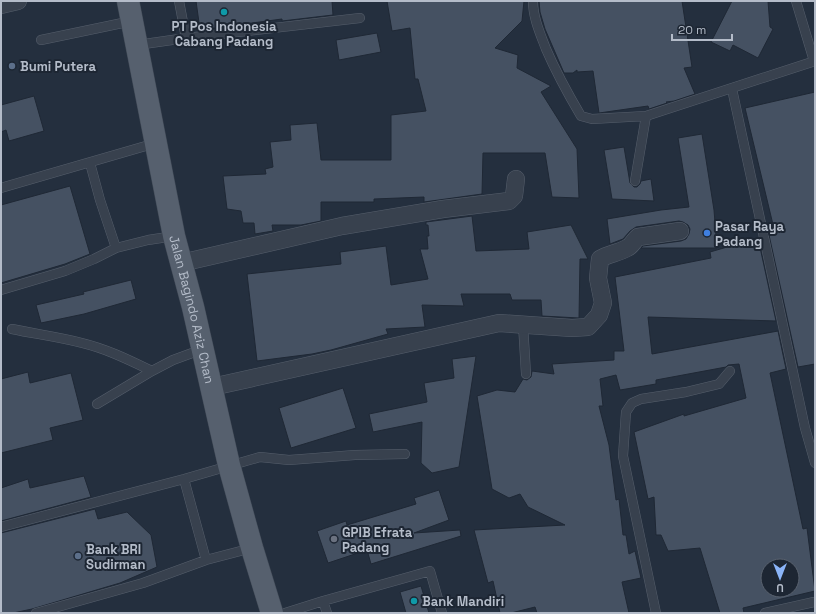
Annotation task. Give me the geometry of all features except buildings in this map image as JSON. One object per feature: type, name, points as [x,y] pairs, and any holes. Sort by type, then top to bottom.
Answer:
[{"type":"main road","name":"Jalan Bagindo Aziz Chan","points":[[130,11],[174,236],[203,349],[229,466],[272,613]]},
{"type":"street","points":[[1,5],[18,1]]},
{"type":"street","points":[[181,263],[342,226],[443,209],[509,201],[514,196],[516,179]]},
{"type":"street","points":[[212,387],[499,323],[572,328],[588,327],[599,315],[603,303],[598,278],[600,259],[608,254],[628,248],[638,237],[680,231]]},
{"type":"lane","points":[[179,1],[186,38]]},
{"type":"lane","points":[[533,1],[533,11],[537,27],[558,77],[580,116],[592,119],[646,116],[814,61],[796,1]]},
{"type":"lane","points":[[41,40],[130,11]]},
{"type":"lane","points":[[137,45],[360,18]]},
{"type":"lane","points":[[732,89],[805,428],[815,463]]},
{"type":"lane","points":[[635,181],[646,116]]},
{"type":"lane","points":[[1,188],[156,143]]},
{"type":"lane","points":[[90,163],[100,200],[116,248]]},
{"type":"lane","points":[[1,290],[65,270],[94,259],[116,248],[148,240],[174,236]]},
{"type":"lane","points":[[523,324],[526,374]]},
{"type":"lane","points":[[12,329],[93,346],[152,370]]},
{"type":"lane","points":[[98,404],[152,370],[173,360],[203,349]]},
{"type":"lane","points":[[656,613],[623,456],[626,412],[632,403],[641,399],[686,392],[719,384],[730,371]]},
{"type":"lane","points":[[1,527],[184,479],[260,457],[289,460],[355,454],[405,454]]},
{"type":"lane","points":[[184,479],[206,560]]},
{"type":"lane","points":[[36,613],[143,583],[206,560],[252,548]]},
{"type":"lane","points":[[285,613],[430,571],[442,613]]},
{"type":"lane","points":[[324,601],[327,613]]},
{"type":"lane","points":[[765,613],[814,602]]},
{"type":"place","name":"PT Pos Indonesia Cabang Padang","points":[[224,12]]},
{"type":"place","name":"Bumi Putera","points":[[12,66]]},
{"type":"place","name":"Pasar Raya Padang","points":[[707,233]]},
{"type":"place","name":"GPIB Efrata Padang","points":[[334,539]]},
{"type":"place","name":"Bank BRI Sudirman","points":[[78,556]]},
{"type":"place","name":"Bank Mandiri","points":[[414,601]]}]
